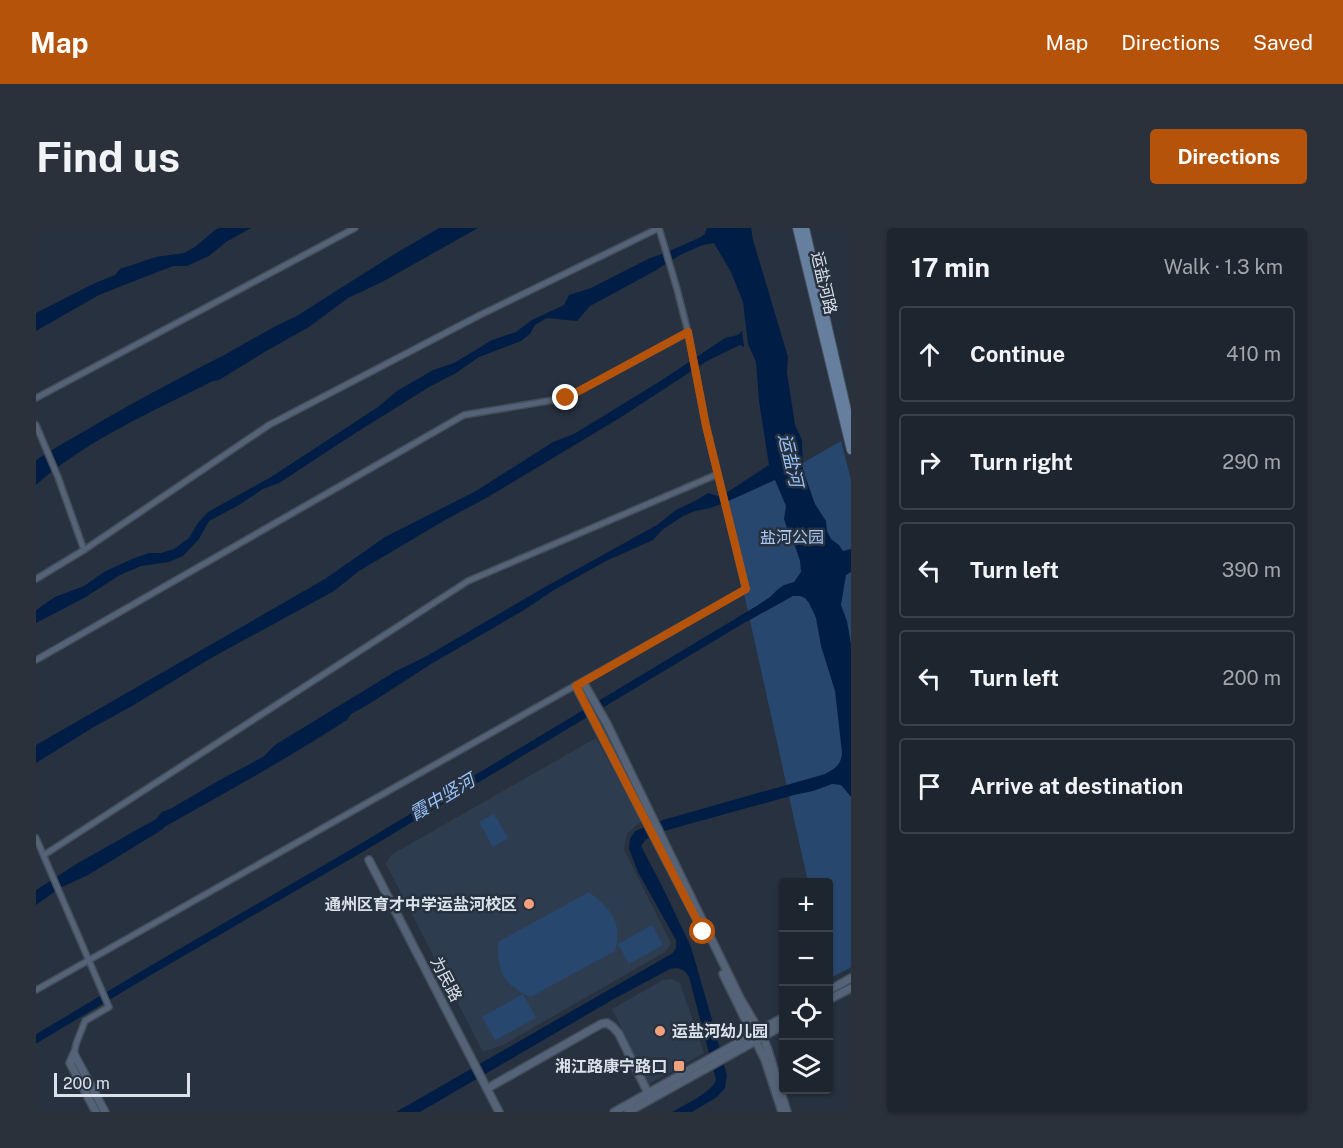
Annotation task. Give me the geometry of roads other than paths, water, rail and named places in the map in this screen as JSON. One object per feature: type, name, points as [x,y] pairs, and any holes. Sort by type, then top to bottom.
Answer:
[{"type":"main road","name":"运盐河路","points":[[797,228],[851,450]]},
{"type":"main road","name":"运盐河路","points":[[805,228],[851,428]]},
{"type":"street","points":[[36,398],[355,228]]},
{"type":"street","points":[[36,579],[84,550],[269,425],[480,315],[659,228],[688,332],[718,474],[746,589],[36,990]]},
{"type":"street","points":[[36,660],[464,415],[566,398],[688,332]]},
{"type":"street","points":[[36,425],[58,477],[84,550]]},
{"type":"street","points":[[44,855],[468,581],[718,474]]},
{"type":"street","points":[[583,682],[607,724],[757,1036],[782,1112]]},
{"type":"street","points":[[576,686],[757,1036],[768,1050],[787,1112]]},
{"type":"street","points":[[36,838],[109,1007],[85,1022],[70,1063],[96,1112]]},
{"type":"street","name":"为民路","points":[[369,860],[499,1112]]},
{"type":"street","points":[[833,989],[851,978]]},
{"type":"street","points":[[833,997],[851,988]]},
{"type":"street","points":[[614,1112],[650,1096],[757,1036],[779,1020]]},
{"type":"street","points":[[488,1088],[601,1024],[608,1023],[619,1034],[650,1096]]},
{"type":"street","points":[[757,1036],[779,1028]]},
{"type":"street","points":[[74,1054],[105,1112]]},
{"type":"street","points":[[628,1112],[650,1096]]},
{"type":"water","points":[[219,228],[251,228],[226,242],[209,256],[187,266],[173,266],[99,295],[36,331],[36,313],[115,275],[120,269],[156,257],[184,253]]},
{"type":"water","points":[[439,228],[478,228],[382,282],[348,298],[309,327],[219,380],[121,427],[77,454],[36,485],[36,460],[140,399],[295,317]]},
{"type":"water","name":"运盐河","points":[[707,228],[751,228],[788,357],[787,372],[795,425],[802,440],[803,470],[815,504],[826,521],[831,539],[843,551],[851,549],[851,572],[846,575],[841,605],[847,621],[851,644],[851,797],[841,785],[832,784],[657,833],[646,839],[641,846],[691,947],[727,1076],[725,1088],[717,1097],[692,1112],[672,1112],[703,1094],[716,1080],[689,977],[683,970],[676,968],[612,1000],[420,1112],[396,1112],[673,953],[676,940],[638,872],[629,849],[630,839],[635,831],[663,820],[825,774],[839,763],[842,753],[835,691],[821,646],[816,618],[809,603],[805,598],[793,596],[748,621],[745,614],[784,585],[794,582],[801,572],[800,561],[784,519],[786,506],[775,480],[724,503],[683,516],[662,530],[653,540],[606,561],[554,590],[351,714],[347,720],[302,748],[166,826],[88,875],[60,888],[36,905],[36,890],[78,863],[156,819],[162,812],[263,757],[275,745],[396,671],[425,657],[657,525],[676,510],[708,493],[718,496],[726,493],[769,465],[759,401],[756,362],[748,344],[743,302],[731,272],[714,243],[703,245],[680,255],[590,306],[577,321],[547,318],[535,325],[530,334],[521,341],[479,357],[279,483],[263,489],[209,521],[199,539],[183,556],[169,562],[141,566],[120,575],[84,598],[36,623],[36,610],[55,597],[84,586],[104,572],[132,559],[149,553],[161,553],[174,549],[189,538],[208,512],[271,477],[378,407],[397,391],[433,370],[454,363],[492,340],[516,332],[532,320],[564,305],[569,295],[591,288],[650,258],[701,237]]},
{"type":"water","points":[[742,331],[744,347],[740,345],[707,361],[618,419],[359,571],[334,591],[213,657],[36,763],[36,745],[325,579],[385,537],[476,491],[553,442],[574,434],[725,338],[738,335]]},
{"type":"waterway","name":"霞中竖河","points":[[36,1039],[358,850],[756,611]]},
{"type":"place","name":"通州区育才中学运盐河校区","points":[[529,904]]},
{"type":"place","name":"运盐河幼儿园","points":[[660,1031]]},
{"type":"place","name":"湘江路康宁路口","points":[[679,1066]]},
{"type":"park label","name":"盐河公园","points":[[792,537]]}]
